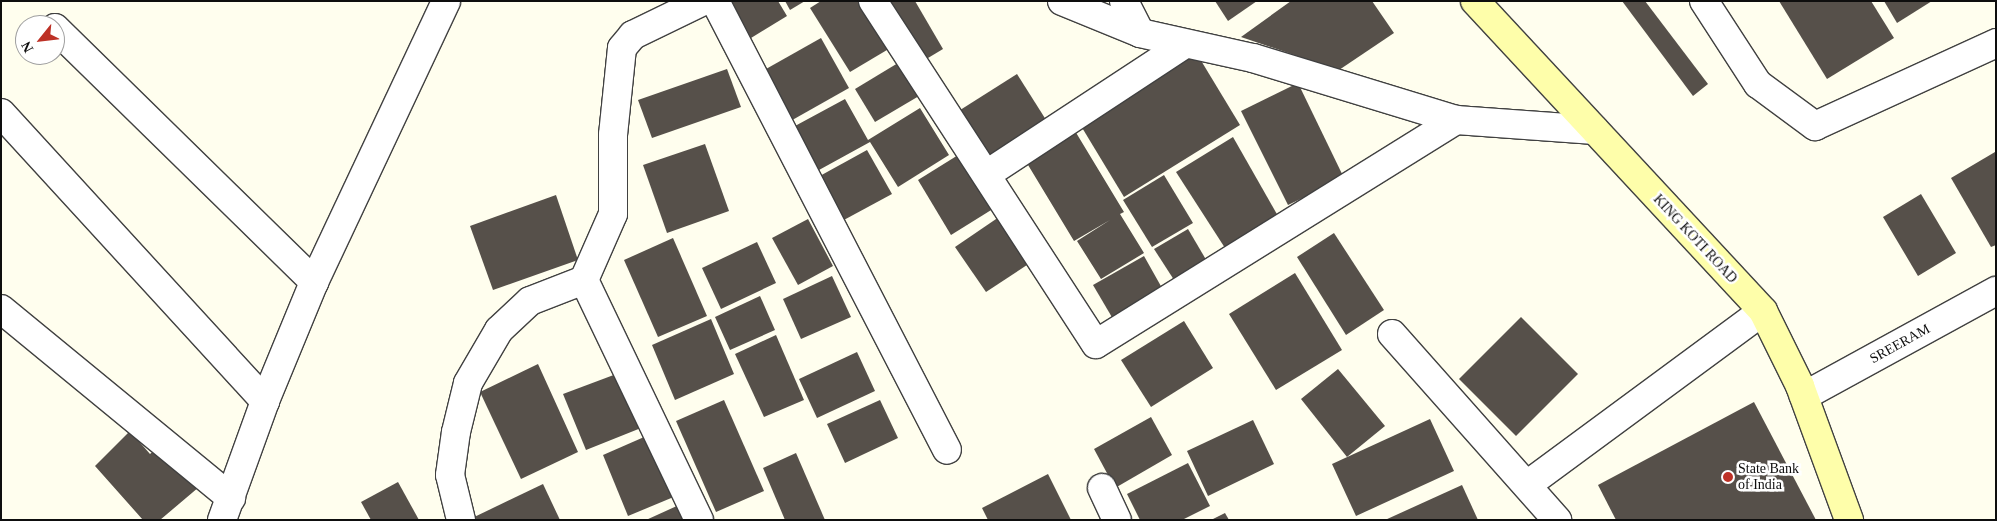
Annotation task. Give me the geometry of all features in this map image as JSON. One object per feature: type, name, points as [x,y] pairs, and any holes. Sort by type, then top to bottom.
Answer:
[{"type":"street","points":[[1,309],[227,509],[265,402],[314,282],[446,1]]},
{"type":"street","points":[[461,520],[450,475],[456,432],[468,383],[499,330],[530,301],[584,280],[612,214],[613,135],[622,48],[633,35],[703,1]]},
{"type":"street","points":[[715,1],[948,450]]},
{"type":"street","points":[[873,1],[1096,344],[1456,120]]},
{"type":"street","points":[[1062,1],[1140,33],[1253,58],[1456,120],[1595,130]]},
{"type":"street","points":[[1124,1],[1140,33]]},
{"type":"street","name":"KING KOTI ROAD","points":[[1475,1],[1763,311],[1804,396],[1848,520]]},
{"type":"street","points":[[1704,1],[1758,84],[1814,126],[1996,43]]},
{"type":"street","points":[[65,38],[314,282]]},
{"type":"street","points":[[987,174],[1185,44]]},
{"type":"street","points":[[1,113],[265,402]]},
{"type":"street","points":[[584,280],[699,520]]},
{"type":"street","name":"SREERAM","points":[[1804,396],[1996,291]]},
{"type":"street","points":[[1527,485],[1763,311]]},
{"type":"street","points":[[1392,334],[1557,520]]},
{"type":"street","points":[[1102,488],[1118,520]]},
{"type":"building","points":[[729,1],[778,1],[787,16],[751,38]]},
{"type":"building","points":[[785,1],[805,1],[790,10]]},
{"type":"building","points":[[821,1],[864,1],[892,47],[850,72],[810,8]]},
{"type":"building","points":[[881,1],[915,1],[943,49],[918,64]]},
{"type":"building","points":[[1215,1],[1257,1],[1228,21]]},
{"type":"building","points":[[1291,1],[1372,1],[1394,33],[1339,70],[1241,37]]},
{"type":"building","points":[[1622,1],[1645,1],[1708,84],[1693,96]]},
{"type":"building","points":[[1779,1],[1871,1],[1894,38],[1827,79]]},
{"type":"building","points":[[1884,1],[1932,1],[1897,23]]},
{"type":"building","points":[[821,38],[849,88],[787,123],[759,73]]},
{"type":"building","points":[[1194,49],[1240,125],[1124,197],[1078,121]]},
{"type":"building","points":[[898,63],[919,96],[875,122],[855,89]]},
{"type":"building","points":[[727,69],[741,107],[652,138],[638,100]]},
{"type":"building","points":[[1017,74],[1048,123],[988,162],[957,112]]},
{"type":"building","points":[[1298,83],[1344,178],[1288,205],[1241,111]]},
{"type":"building","points":[[845,99],[868,140],[920,108],[949,155],[898,187],[870,142],[819,170],[795,126]]},
{"type":"building","points":[[1072,126],[1124,212],[1120,214],[1144,253],[1101,279],[1077,241],[1110,220],[1074,241],[1022,155]]},
{"type":"building","points":[[1233,137],[1278,216],[1225,248],[1176,172]]},
{"type":"building","points":[[705,144],[729,211],[667,233],[643,165]]},
{"type":"building","points":[[867,150],[892,194],[842,221],[818,177]]},
{"type":"building","points":[[963,152],[996,207],[951,235],[918,180]]},
{"type":"building","points":[[1995,152],[1996,245],[1991,247],[1951,178]]},
{"type":"building","points":[[1164,175],[1193,223],[1152,247],[1123,200]]},
{"type":"building","points":[[1921,194],[1956,253],[1918,276],[1883,217]]},
{"type":"building","points":[[556,195],[578,260],[493,290],[470,226]]},
{"type":"building","points":[[999,217],[1030,263],[986,292],[955,247]]},
{"type":"building","points":[[808,219],[833,266],[798,285],[772,238]]},
{"type":"building","points":[[1188,229],[1208,263],[1176,283],[1154,249]]},
{"type":"building","points":[[1334,233],[1384,310],[1346,335],[1297,257]]},
{"type":"building","points":[[673,238],[707,316],[658,337],[624,260]]},
{"type":"building","points":[[757,242],[776,283],[721,309],[702,268]]},
{"type":"building","points":[[1144,256],[1162,288],[1113,319],[1093,285]]},
{"type":"building","points":[[1295,273],[1342,350],[1276,390],[1229,314]]},
{"type":"building","points":[[832,276],[851,317],[801,339],[783,299]]},
{"type":"building","points":[[760,296],[775,330],[730,350],[715,317]]},
{"type":"building","points":[[1521,317],[1578,374],[1516,436],[1459,379]]},
{"type":"building","points":[[711,319],[734,374],[675,400],[652,345]]},
{"type":"building","points":[[1184,321],[1213,368],[1151,407],[1121,360]]},
{"type":"building","points":[[776,335],[804,400],[764,417],[735,354]]},
{"type":"building","points":[[857,352],[875,391],[817,418],[799,379]]},
{"type":"building","points":[[538,364],[578,452],[521,479],[480,392]]},
{"type":"building","points":[[1338,369],[1385,426],[1347,457],[1301,399]]},
{"type":"building","points":[[619,373],[641,428],[586,450],[563,394]]},
{"type":"building","points":[[724,400],[764,491],[716,512],[676,421]]},
{"type":"building","points":[[880,400],[898,438],[845,463],[827,424]]},
{"type":"building","points":[[1754,402],[1816,520],[1616,520],[1598,485]]},
{"type":"building","points":[[1151,417],[1172,455],[1115,488],[1094,449]]},
{"type":"building","points":[[1430,419],[1454,471],[1356,516],[1332,464]]},
{"type":"building","points":[[1253,420],[1274,464],[1208,496],[1187,451]]},
{"type":"building","points":[[130,431],[150,454],[158,447],[199,487],[160,520],[143,520],[95,466]]},
{"type":"building","points":[[651,434],[676,496],[628,516],[603,455]]},
{"type":"building","points":[[796,453],[825,520],[785,520],[763,468]]},
{"type":"building","points":[[1188,463],[1210,506],[1182,520],[1140,520],[1127,494]]},
{"type":"building","points":[[1048,474],[1071,520],[988,520],[982,508]]},
{"type":"building","points":[[398,482],[419,520],[371,520],[361,502]]},
{"type":"building","points":[[543,484],[560,520],[468,520]]},
{"type":"building","points":[[1462,485],[1478,520],[1385,520]]},
{"type":"building","points":[[679,505],[686,520],[646,520]]},
{"type":"building","points":[[1225,513],[1229,520],[1211,520]]},
{"type":"place","name":"State Bank of India","points":[[1728,477]]}]
